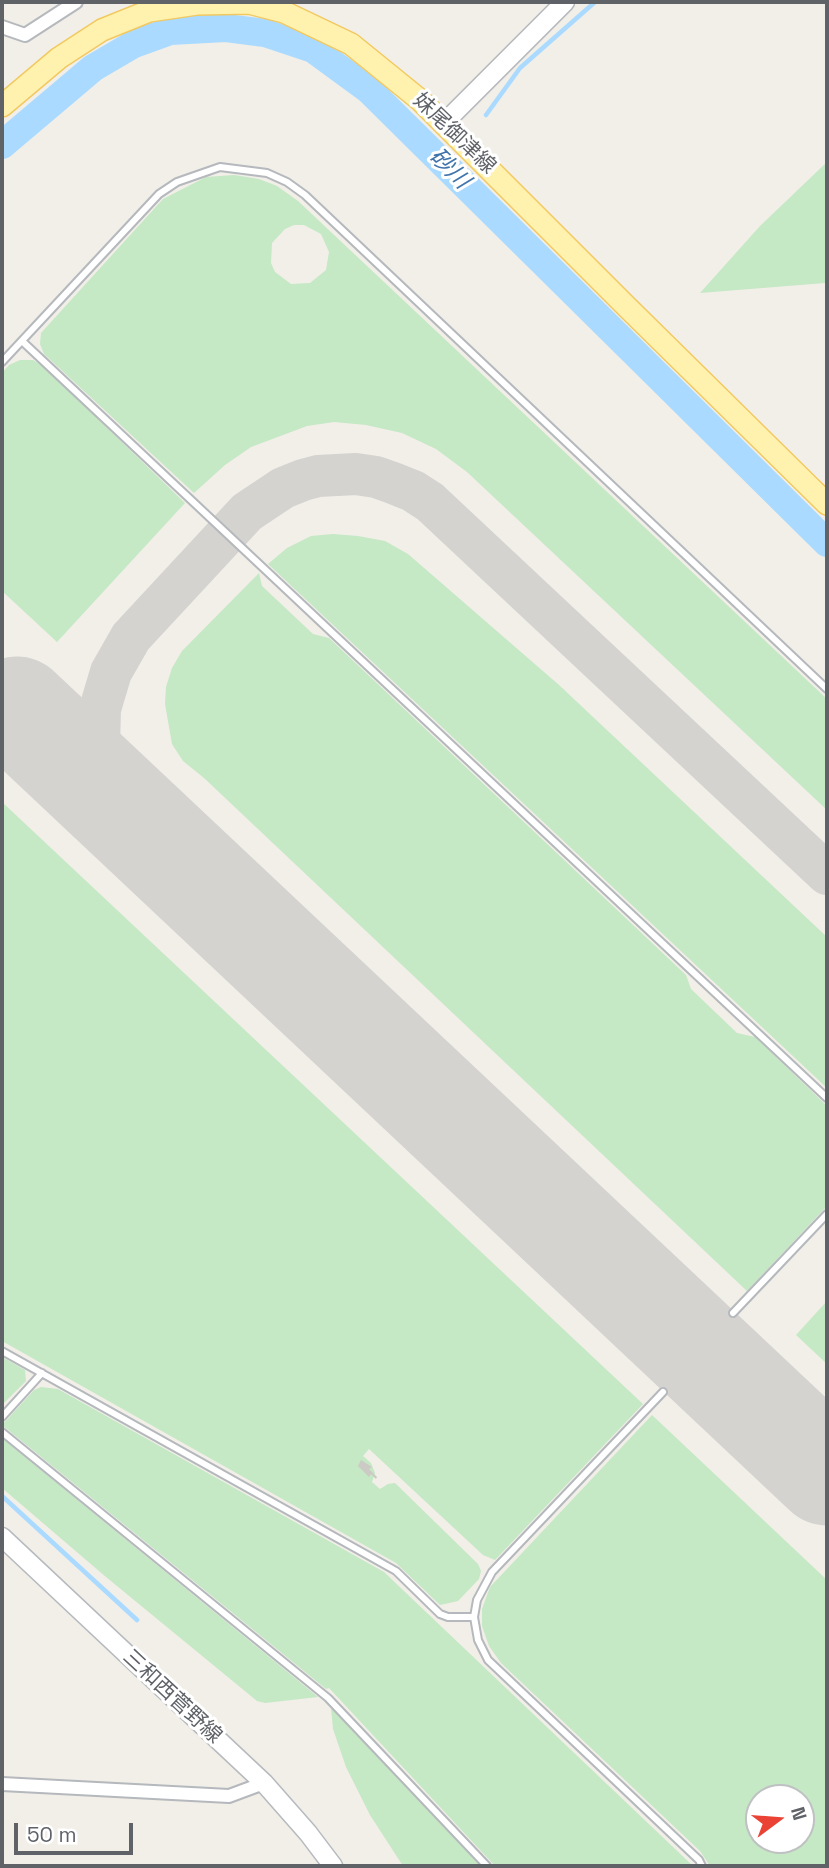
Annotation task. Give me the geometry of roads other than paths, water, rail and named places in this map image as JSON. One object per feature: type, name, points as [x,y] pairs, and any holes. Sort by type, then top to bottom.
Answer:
[{"type":"main road","points":[[444,123],[565,2]]},
{"type":"main road","name":"妹尾御津線","points":[[2,106],[59,58],[102,30],[149,11],[197,4],[249,3],[284,12],[351,44],[388,72],[444,123],[636,317],[827,504]]},
{"type":"main road","name":"三和西菅野線","points":[[2,1537],[264,1783],[333,1866]]},
{"type":"street","points":[[2,27],[25,35],[76,2]]},
{"type":"street","points":[[2,1784],[229,1796],[264,1783]]},
{"type":"lane","points":[[2,362],[159,194],[177,182],[220,167],[267,173],[287,182],[304,195],[827,689]]},
{"type":"lane","points":[[22,341],[827,1098]]},
{"type":"lane","points":[[733,1313],[827,1214]]},
{"type":"lane","points":[[2,1351],[396,1570],[440,1614],[447,1617],[474,1617]]},
{"type":"lane","points":[[2,1417],[42,1373]]},
{"type":"lane","points":[[663,1392],[492,1572],[477,1600],[474,1617],[478,1640],[488,1660],[699,1860],[702,1866]]},
{"type":"lane","points":[[2,1432],[328,1698],[487,1866]]},
{"type":"waterway","points":[[486,115],[520,68],[595,2]]},
{"type":"waterway","name":"砂川","points":[[2,145],[93,68],[134,44],[170,31],[226,28],[265,33],[313,49],[369,90],[827,543]]},
{"type":"waterway","name":"砂川","points":[[449,168],[452,164]]},
{"type":"waterway","points":[[2,1496],[137,1620]]}]
